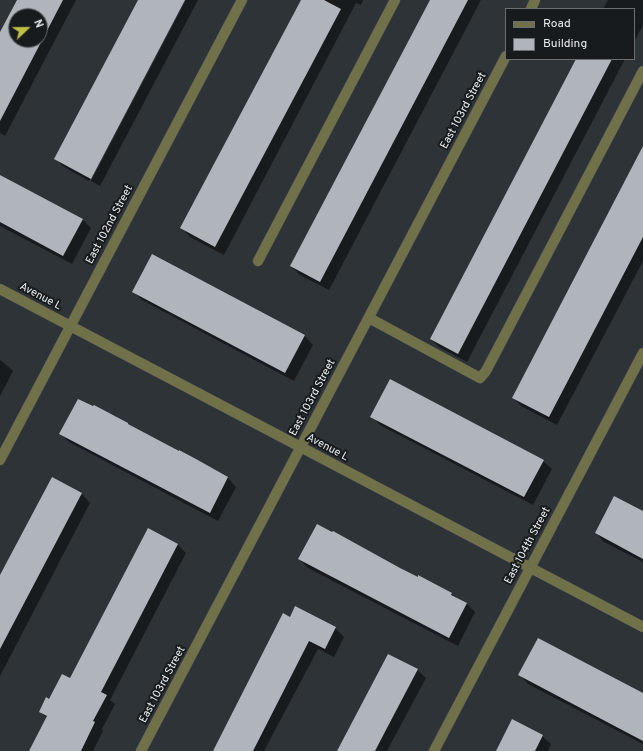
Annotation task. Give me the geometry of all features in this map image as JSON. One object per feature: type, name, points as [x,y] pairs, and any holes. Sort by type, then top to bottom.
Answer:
[{"type":"street","name":"East 102nd Street","points":[[0,460],[242,0]]},
{"type":"street","points":[[258,261],[395,0]]},
{"type":"street","name":"East 103rd Street","points":[[141,751],[505,58]]},
{"type":"street","points":[[369,318],[480,378],[486,371],[643,71]]},
{"type":"street","name":"Avenue L","points":[[0,289],[643,627]]},
{"type":"street","name":"East 104th Street","points":[[434,751],[643,353]]},
{"type":"building","points":[[17,0],[63,0],[48,29],[48,8],[13,8]]},
{"type":"building","points":[[138,0],[185,0],[91,179],[54,159]]},
{"type":"building","points":[[301,0],[324,0],[341,9],[215,247],[180,228]]},
{"type":"building","points":[[430,0],[468,0],[320,282],[290,266]]},
{"type":"building","points":[[8,17],[8,48],[38,48],[0,121],[0,32]]},
{"type":"building","points":[[575,60],[611,60],[458,354],[430,339]]},
{"type":"building","points":[[643,146],[643,237],[549,417],[512,398]]},
{"type":"building","points":[[0,175],[83,219],[63,256],[0,222]]},
{"type":"building","points":[[152,254],[305,335],[285,373],[132,292]]},
{"type":"building","points":[[390,379],[544,460],[524,497],[370,417]]},
{"type":"building","points":[[78,399],[93,406],[94,405],[228,477],[210,513],[59,434]]},
{"type":"building","points":[[52,477],[82,493],[0,649],[0,575]]},
{"type":"building","points":[[614,496],[643,511],[643,559],[595,533]]},
{"type":"building","points":[[317,524],[332,532],[333,531],[418,577],[418,575],[452,593],[451,595],[467,603],[449,638],[298,559]]},
{"type":"building","points":[[148,528],[178,544],[101,692],[107,695],[93,721],[95,722],[81,751],[29,751],[47,716],[39,712],[46,697],[49,699],[62,674],[70,678]]},
{"type":"building","points":[[295,606],[336,627],[325,649],[309,641],[253,751],[213,751],[283,613],[290,617]]},
{"type":"building","points":[[538,638],[643,693],[643,741],[518,675]]},
{"type":"building","points":[[388,654],[418,669],[375,751],[337,751]]},
{"type":"building","points":[[512,719],[543,735],[535,751],[496,751]]}]
